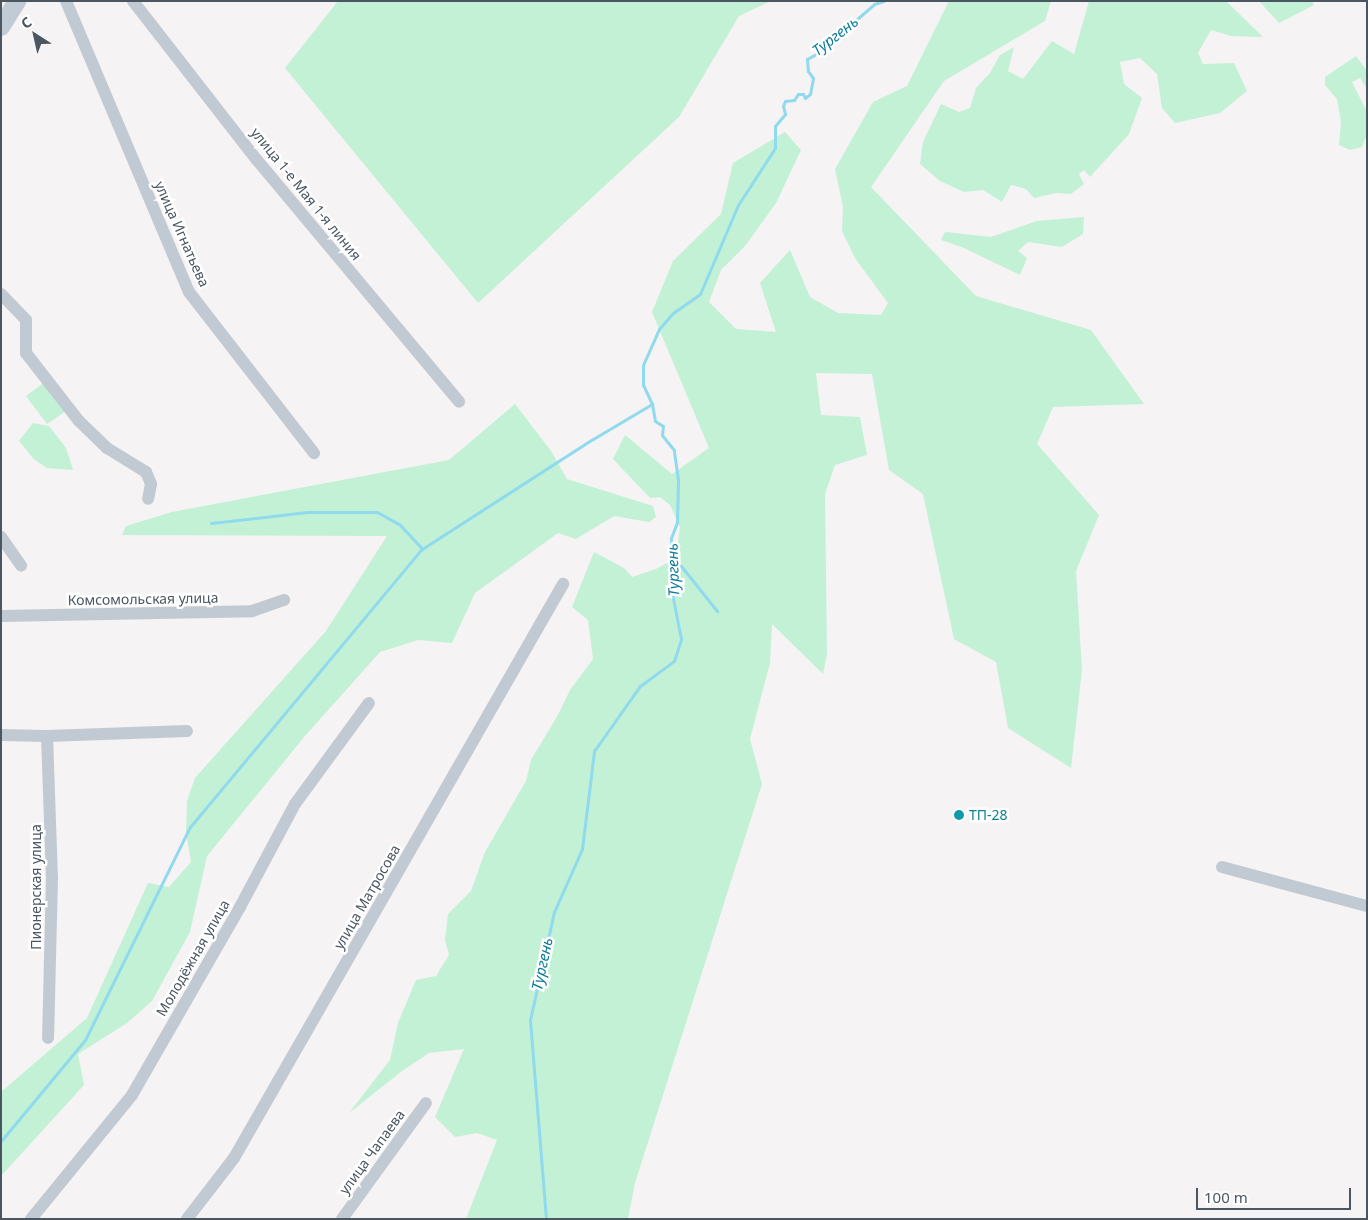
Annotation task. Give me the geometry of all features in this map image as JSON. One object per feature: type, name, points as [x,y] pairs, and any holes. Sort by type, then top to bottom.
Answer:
[{"type":"main road","points":[[1,27],[17,1]]},
{"type":"street","name":"улица Игнатьева","points":[[66,1],[189,292],[314,453]]},
{"type":"street","name":"улица 1-е Мая 1-я линия","points":[[133,1],[257,160],[459,402]]},
{"type":"street","points":[[1,294],[26,320],[26,352],[79,421],[107,448],[146,472],[151,484],[148,498]]},
{"type":"street","points":[[1,536],[21,566]]},
{"type":"street","name":"улица Матросова","points":[[188,1219],[234,1158],[563,584]]},
{"type":"street","name":"Комсомольская улица","points":[[1,616],[252,611],[284,600]]},
{"type":"street","name":"Молодёжная улица","points":[[31,1219],[132,1095],[240,907],[295,804],[369,702]]},
{"type":"street","points":[[1,735],[47,736],[186,731]]},
{"type":"street","name":"Пионерская улица","points":[[47,736],[52,877],[48,1038]]},
{"type":"street","points":[[1222,867],[1367,906]]},
{"type":"street","name":"улица Чапаева","points":[[342,1219],[426,1103]]},
{"type":"green space","points":[[338,1],[771,1],[739,16],[679,117],[478,303],[285,68]]},
{"type":"green space","points":[[949,1],[1051,1],[1045,21],[944,81],[871,187],[976,296],[1091,330],[1144,404],[1053,407],[1037,444],[1099,515],[1076,571],[1082,670],[1071,768],[1008,728],[996,662],[954,639],[923,494],[889,470],[872,374],[816,373],[821,415],[860,417],[867,455],[835,465],[825,494],[827,654],[823,674],[772,624],[770,663],[750,739],[762,784],[635,1183],[628,1219],[466,1219],[497,1140],[477,1133],[455,1137],[435,1117],[464,1049],[429,1053],[402,1071],[349,1113],[390,1060],[398,1023],[416,980],[436,976],[449,955],[445,940],[448,914],[471,891],[485,852],[526,781],[531,760],[558,715],[570,690],[593,659],[588,620],[572,607],[594,552],[624,568],[632,577],[656,569],[676,558],[680,527],[670,505],[660,497],[650,498],[613,459],[625,435],[672,474],[709,448],[652,312],[673,261],[721,214],[733,163],[785,132],[801,150],[776,203],[745,246],[721,270],[709,302],[736,329],[776,332],[760,283],[790,250],[810,297],[838,313],[881,315],[888,303],[855,258],[842,231],[843,207],[835,169],[873,102],[907,86]]},
{"type":"green space","points":[[1089,1],[1226,1],[1263,37],[1231,36],[1211,30],[1198,53],[1203,64],[1234,63],[1247,91],[1220,113],[1175,123],[1162,108],[1157,74],[1140,58],[1120,62],[1124,84],[1142,98],[1129,134],[1090,177],[1084,170],[1079,174],[1084,184],[1071,194],[1056,193],[1034,198],[1026,189],[1011,185],[1002,202],[983,190],[964,192],[940,181],[920,164],[923,142],[941,104],[959,112],[970,108],[976,88],[990,73],[1000,55],[1014,47],[1008,71],[1023,79],[1052,41],[1074,54]]},
{"type":"green space","points":[[1259,1],[1312,1],[1314,5],[1279,23]]},
{"type":"green space","points":[[1356,56],[1367,71],[1367,89],[1360,78],[1352,82],[1367,112],[1367,134],[1362,147],[1350,150],[1339,145],[1341,122],[1337,99],[1325,85],[1325,77]]},
{"type":"green space","points":[[1084,217],[1083,234],[1062,247],[1028,242],[1018,251],[1027,258],[1020,275],[964,248],[941,240],[945,232],[991,237],[1037,221]]},
{"type":"green space","points":[[45,382],[66,411],[47,424],[26,396]]},
{"type":"green space","points":[[515,404],[551,451],[567,479],[653,506],[656,517],[649,522],[614,516],[576,539],[558,533],[475,593],[452,643],[418,640],[380,652],[305,736],[207,856],[190,932],[152,1001],[127,1023],[78,1054],[84,1085],[1,1176],[1,1092],[87,1018],[148,883],[169,887],[191,862],[186,833],[187,801],[195,778],[326,631],[387,536],[122,535],[126,526],[172,512],[449,460]]},
{"type":"green space","points":[[33,423],[49,426],[66,448],[73,470],[47,468],[34,459],[19,441]]},
{"type":"waterway","name":"Тургень","points":[[546,1219],[530,1020],[554,912],[582,849],[594,751],[640,686],[674,661],[681,639],[671,588],[674,569],[671,538],[677,522],[678,480],[674,450],[662,435],[663,426],[655,421],[652,404],[643,385],[643,365],[659,329],[673,313],[700,294],[738,205],[775,148],[775,126],[785,114],[783,106],[785,101],[794,100],[798,94],[803,94],[805,98],[810,94],[813,78],[808,71],[807,59],[818,53],[841,29],[849,26],[874,4],[884,1]]},
{"type":"waterway","points":[[1,1141],[85,1040],[190,827],[422,549],[593,439],[652,404]]},
{"type":"waterway","points":[[211,523],[307,512],[377,512],[400,525],[422,549]]},
{"type":"waterway","points":[[674,562],[681,566],[717,611]]},
{"type":"place","name":"ТП-28","points":[[959,815]]}]
